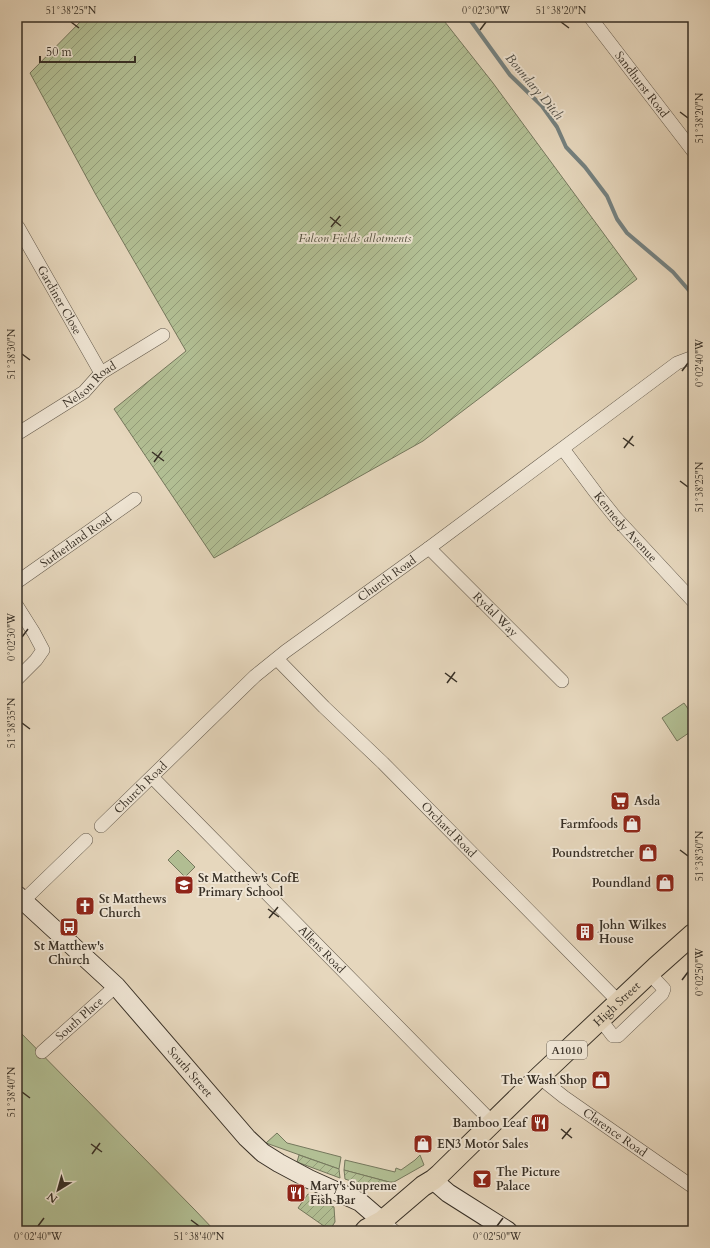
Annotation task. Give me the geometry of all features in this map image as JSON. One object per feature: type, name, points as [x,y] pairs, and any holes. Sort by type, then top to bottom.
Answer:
[{"type":"main road","name":"High Street","points":[[365,1231],[386,1228],[423,1186],[433,1180],[600,1019],[693,934]]},
{"type":"street","name":"Sandhurst Road","points":[[590,17],[693,151]]},
{"type":"street","name":"Gardiner Close","points":[[18,227],[101,373]]},
{"type":"street","name":"Nelson Road","points":[[17,434],[84,392],[101,373],[163,335]]},
{"type":"street","name":"Church Road","points":[[101,826],[255,676],[277,660],[286,651],[429,548],[677,363],[693,357]]},
{"type":"street","name":"Kennedy Avenue","points":[[563,449],[616,518],[693,601]]},
{"type":"street","name":"Sutherland Road","points":[[17,582],[135,499]]},
{"type":"street","name":"Rydal Way","points":[[429,548],[562,681]]},
{"type":"street","points":[[17,606],[43,650],[36,660],[17,679]]},
{"type":"street","name":"Orchard Road","points":[[277,660],[383,764],[619,1002]]},
{"type":"street","name":"Allens Road","points":[[152,777],[492,1122]]},
{"type":"street","points":[[20,898],[86,840]]},
{"type":"street","name":"South Street","points":[[20,898],[116,986],[247,1138],[264,1153],[279,1163],[309,1179],[360,1202],[386,1228]]},
{"type":"street","points":[[600,1019],[613,1036],[618,1036],[662,994],[664,989],[649,973]]},
{"type":"street","name":"South Place","points":[[42,1052],[116,986]]},
{"type":"street","name":"Clarence Road","points":[[539,1077],[564,1097],[693,1187]]},
{"type":"street","points":[[433,1180],[448,1193],[508,1231]]},
{"type":"green space","name":"Falcon Fields allotments","points":[[85,17],[441,17],[493,83],[637,279],[423,441],[214,558],[114,409],[186,351],[96,195],[30,73]]},
{"type":"green space","points":[[684,703],[693,716],[693,730],[677,741],[662,718]]},
{"type":"green space","points":[[178,850],[195,867],[185,877],[168,860]]},
{"type":"green space","points":[[17,1029],[194,1209],[215,1231],[17,1231]]},
{"type":"green space","points":[[277,1133],[287,1143],[341,1157],[339,1169],[266,1143]]},
{"type":"green space","points":[[299,1155],[339,1169],[340,1178],[297,1162]]},
{"type":"green space","points":[[420,1155],[424,1165],[394,1182],[344,1170],[345,1160],[395,1172],[396,1168],[401,1170]]},
{"type":"green space","points":[[344,1170],[389,1182],[393,1188],[374,1188],[345,1179]]},
{"type":"green space","points":[[308,1194],[334,1207],[335,1222],[331,1228],[335,1231],[331,1231],[298,1208]]},
{"type":"waterway","name":"Boundary Ditch","points":[[468,17],[510,75],[542,106],[557,127],[566,147],[585,167],[607,196],[617,219],[627,233],[673,272],[693,295]]},
{"type":"place","name":"Asda","points":[[620,801]]},
{"type":"place","name":"Farmfoods","points":[[632,824]]},
{"type":"place","name":"Poundstretcher","points":[[648,853]]},
{"type":"place","name":"Poundland","points":[[665,883]]},
{"type":"place","name":"St Matthew's CofE Primary School","points":[[184,885]]},
{"type":"place","name":"St Matthews Church","points":[[85,906]]},
{"type":"place","name":"St Matthew's Church","points":[[69,927]]},
{"type":"place","name":"John Wilkes House","points":[[585,932]]},
{"type":"place","name":"The Wash Shop","points":[[601,1080]]},
{"type":"place","name":"Bamboo Leaf","points":[[540,1123]]},
{"type":"place","name":"EN3 Motor Sales","points":[[423,1144]]},
{"type":"place","name":"The Picture Palace","points":[[482,1179]]},
{"type":"place","name":"Mary's Supreme Fish Bar","points":[[296,1193]]}]
